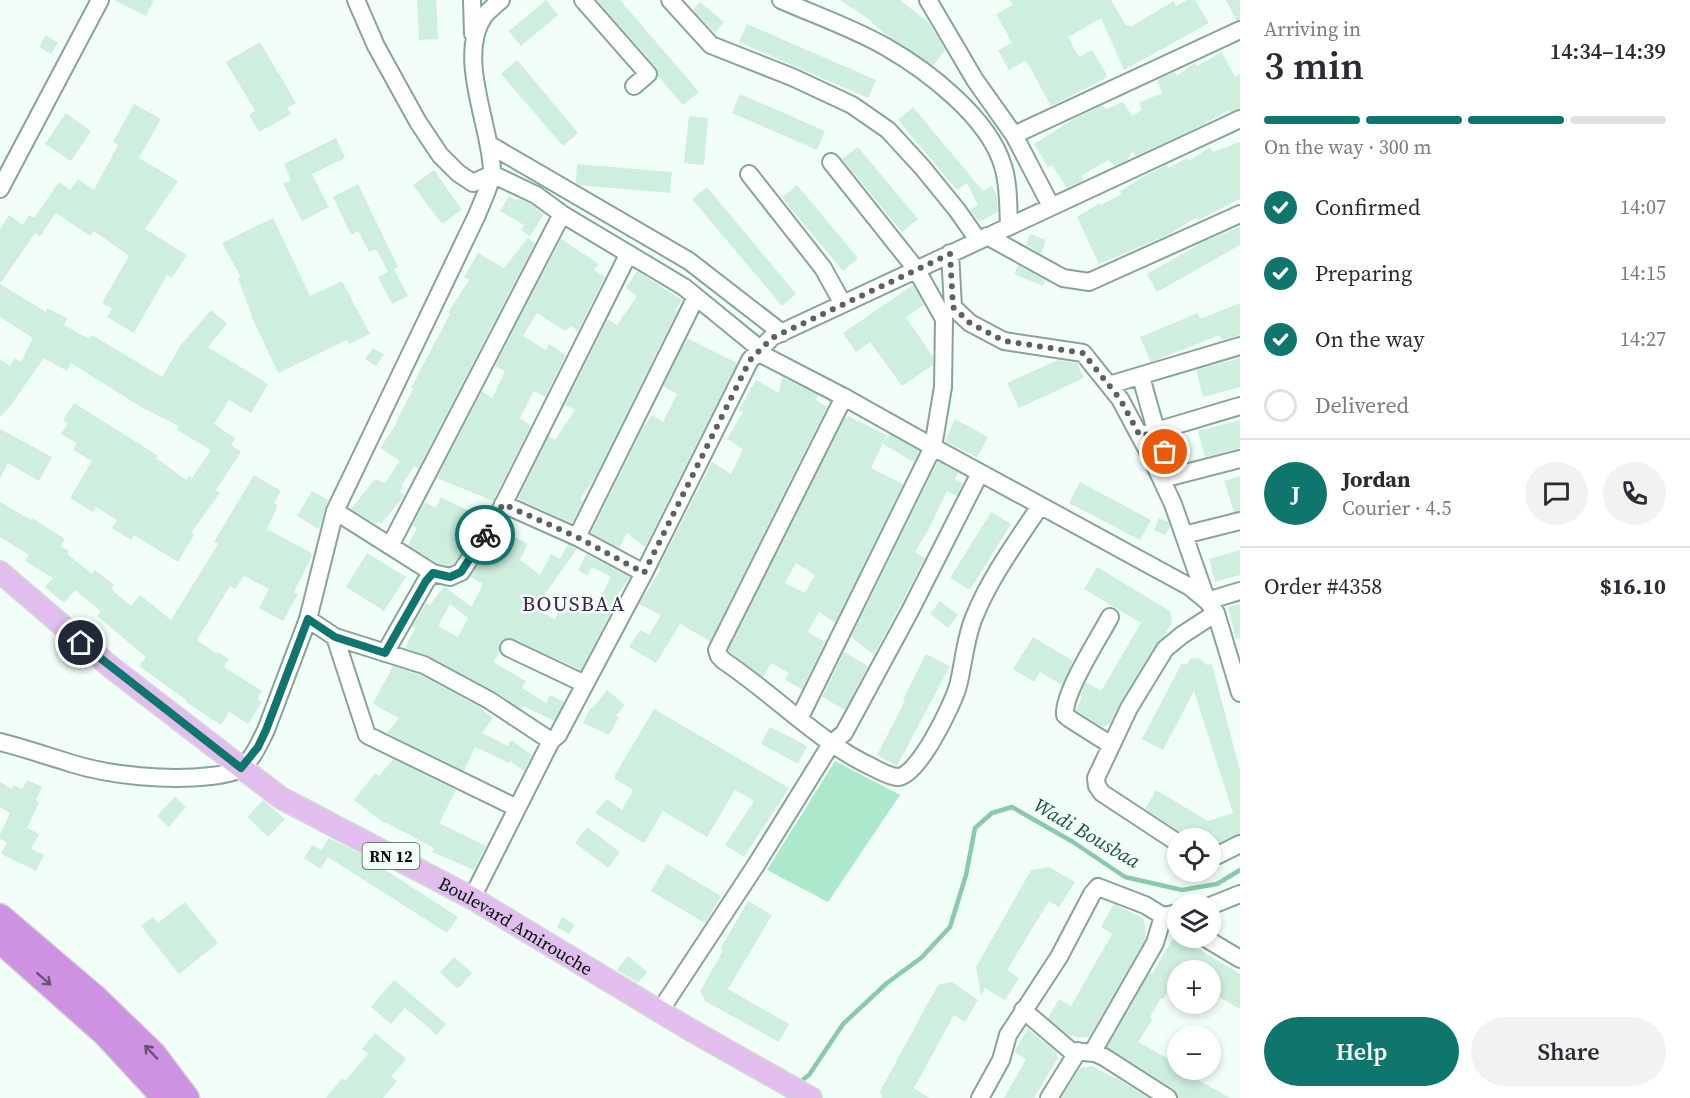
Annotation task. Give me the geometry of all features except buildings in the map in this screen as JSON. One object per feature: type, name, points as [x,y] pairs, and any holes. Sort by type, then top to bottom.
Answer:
[{"type":"highway","points":[[0,916],[45,952],[112,1013],[154,1054],[187,1098]]},
{"type":"highway","points":[[0,941],[106,1035],[164,1098]]},
{"type":"main road","name":"Boulevard Amirouche","points":[[0,572],[111,668],[281,798],[472,898],[811,1098]]},
{"type":"street","points":[[0,189],[100,0]]},
{"type":"street","points":[[356,0],[376,46],[440,156],[473,183],[492,174]]},
{"type":"street","points":[[0,742],[72,764],[168,778],[222,774],[241,768],[258,747],[308,619],[335,511],[477,215],[492,174],[490,145],[476,84],[472,0]]},
{"type":"street","points":[[473,50],[478,28],[485,15],[501,0]]},
{"type":"street","points":[[583,0],[648,74],[634,86]]},
{"type":"street","points":[[670,0],[711,45],[792,77],[852,105],[888,130],[983,238],[1063,278],[1089,282],[1240,214]]},
{"type":"street","points":[[781,0],[885,47],[953,96],[993,142],[1003,166],[1008,190],[1009,226]]},
{"type":"street","points":[[928,0],[975,80],[1014,135],[1052,206]]},
{"type":"street","points":[[1014,135],[1240,30]]},
{"type":"street","points":[[472,898],[551,741],[558,735],[644,573],[750,360],[758,351],[772,338],[782,333],[1240,119]]},
{"type":"street","points":[[490,145],[688,261],[782,333]]},
{"type":"street","points":[[799,719],[933,447],[943,387],[944,319],[916,269],[831,162]]},
{"type":"street","points":[[492,174],[536,195],[562,214],[684,287],[758,351],[1190,587],[1211,607]]},
{"type":"street","points":[[749,174],[823,267],[843,304]]},
{"type":"street","points":[[390,546],[562,214]]},
{"type":"street","points":[[950,254],[953,307],[970,323],[1004,341],[1083,353],[1170,464],[1185,473]]},
{"type":"street","points":[[335,511],[433,573],[450,577],[461,572],[503,504],[628,255]]},
{"type":"street","points":[[577,537],[696,297]]},
{"type":"street","points":[[1109,385],[1240,346]]},
{"type":"street","points":[[1141,377],[1148,434],[1161,479],[1173,504],[1240,693]]},
{"type":"street","points":[[844,397],[717,650],[724,661],[848,756],[900,778],[909,773],[920,761],[958,687],[974,616],[992,581],[1040,506]]},
{"type":"street","points":[[1148,434],[1240,406]]},
{"type":"street","points":[[1161,479],[1240,459]]},
{"type":"street","points":[[660,1011],[756,865],[831,744],[844,733],[910,611],[980,473]]},
{"type":"street","points":[[503,504],[577,537],[644,573]]},
{"type":"street","points":[[1184,535],[1240,521]]},
{"type":"street","points":[[385,653],[426,581],[433,573]]},
{"type":"street","points":[[1167,836],[1102,793],[1097,786],[1096,778],[1129,708],[1165,649],[1211,607],[1240,591]]},
{"type":"street","points":[[1110,617],[1069,693],[1064,710],[1065,715],[1070,719],[1111,745]]},
{"type":"street","points":[[308,619],[335,637],[424,665],[489,700],[551,741]]},
{"type":"street","points":[[335,637],[367,735],[517,808]]},
{"type":"street","points":[[509,648],[585,684]]},
{"type":"street","points":[[1221,854],[1240,844]]},
{"type":"street","points":[[980,1098],[1001,1060],[1008,1035],[1059,957],[1092,894],[1098,887],[1167,914]]},
{"type":"street","points":[[1221,902],[1240,894]]},
{"type":"street","points":[[1049,1098],[1085,1052],[1167,924]]},
{"type":"street","points":[[1221,948],[1240,959]]},
{"type":"street","points":[[1023,1010],[1071,1051],[1104,1057],[1168,1098]]},
{"type":"green space","points":[[835,761],[900,795],[828,902],[767,870]]},
{"type":"waterway","name":"Wadi Bousbaa","points":[[797,1084],[809,1075],[843,1024],[887,983],[921,958],[950,927],[966,875],[975,828],[992,813],[1012,807],[1073,842],[1125,877],[1182,890],[1217,884],[1240,870]]},
{"type":"way so far","points":[[485,535],[503,504],[577,537],[644,573],[750,360],[760,349],[772,338],[950,254],[953,307],[970,323],[1004,341],[1083,353],[1120,399],[1140,436],[1156,432],[1165,452]]},
{"type":"district","name":"BOUSBAA","points":[[574,603]]},
{"type":"route","points":[[81,643],[241,768],[258,747],[266,730],[308,619],[335,637],[385,653],[426,581],[433,573],[450,577],[461,572],[485,535]]}]
